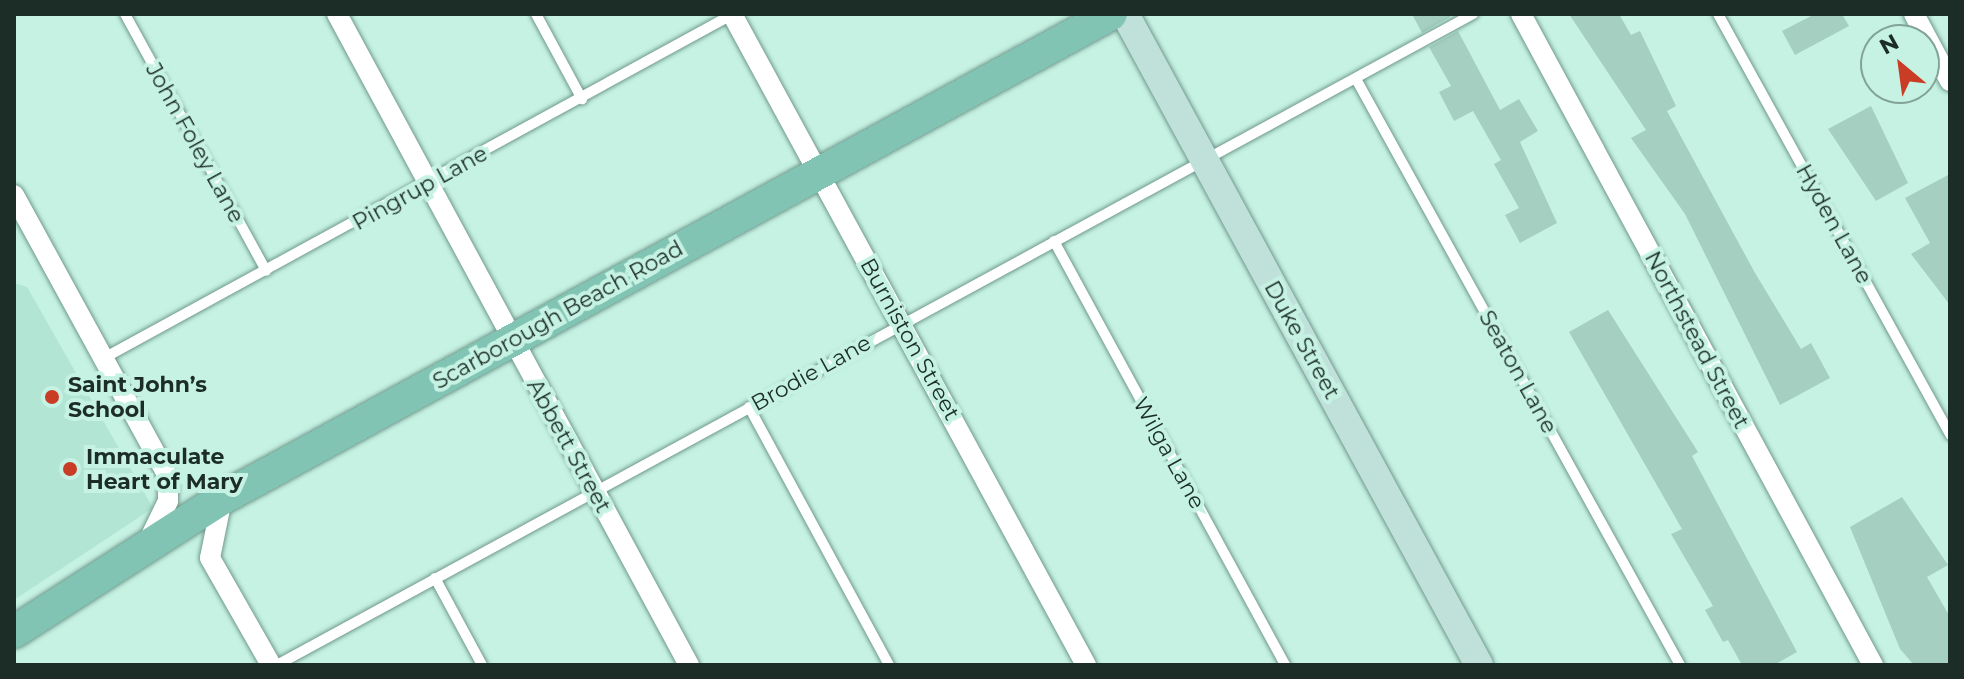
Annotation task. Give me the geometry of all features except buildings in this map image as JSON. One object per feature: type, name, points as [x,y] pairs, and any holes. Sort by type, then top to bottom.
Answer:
[{"type":"main road","name":"Scarborough Beach Road","points":[[14,632],[223,498],[1111,14]]},
{"type":"main road","name":"Duke Street","points":[[1125,14],[1479,665]]},
{"type":"street","name":"Abbett Street","points":[[337,14],[689,665]]},
{"type":"street","name":"Burniston Street","points":[[732,14],[1086,665]]},
{"type":"street","name":"Northstead Street","points":[[1521,14],[1873,665]]},
{"type":"street","points":[[1914,14],[1950,81]]},
{"type":"street","points":[[14,195],[20,222],[104,358],[168,476],[168,501],[145,548]]},
{"type":"street","points":[[223,498],[210,558],[274,665]]},
{"type":"lane","name":"John Foley Lane","points":[[125,14],[266,271]]},
{"type":"lane","points":[[536,14],[582,99]]},
{"type":"lane","name":"Pingrup Lane","points":[[104,358],[429,185],[732,14]]},
{"type":"lane","name":"Brodie Lane","points":[[274,665],[1473,14]]},
{"type":"lane","name":"Hyden Lane","points":[[1718,14],[1950,435]]},
{"type":"lane","name":"Seaton Lane","points":[[1356,79],[1680,665]]},
{"type":"lane","name":"Wilga Lane","points":[[1054,241],[1285,665]]},
{"type":"lane","points":[[749,407],[889,665]]},
{"type":"lane","points":[[435,578],[482,665]]},
{"type":"shaded area","name":"Saint John’s School","points":[[14,283],[27,287],[153,508],[14,600]]},
{"type":"place","name":"Saint John’s School","points":[[52,397]]},
{"type":"place","name":"Immaculate Heart of Mary","points":[[70,469]]}]
